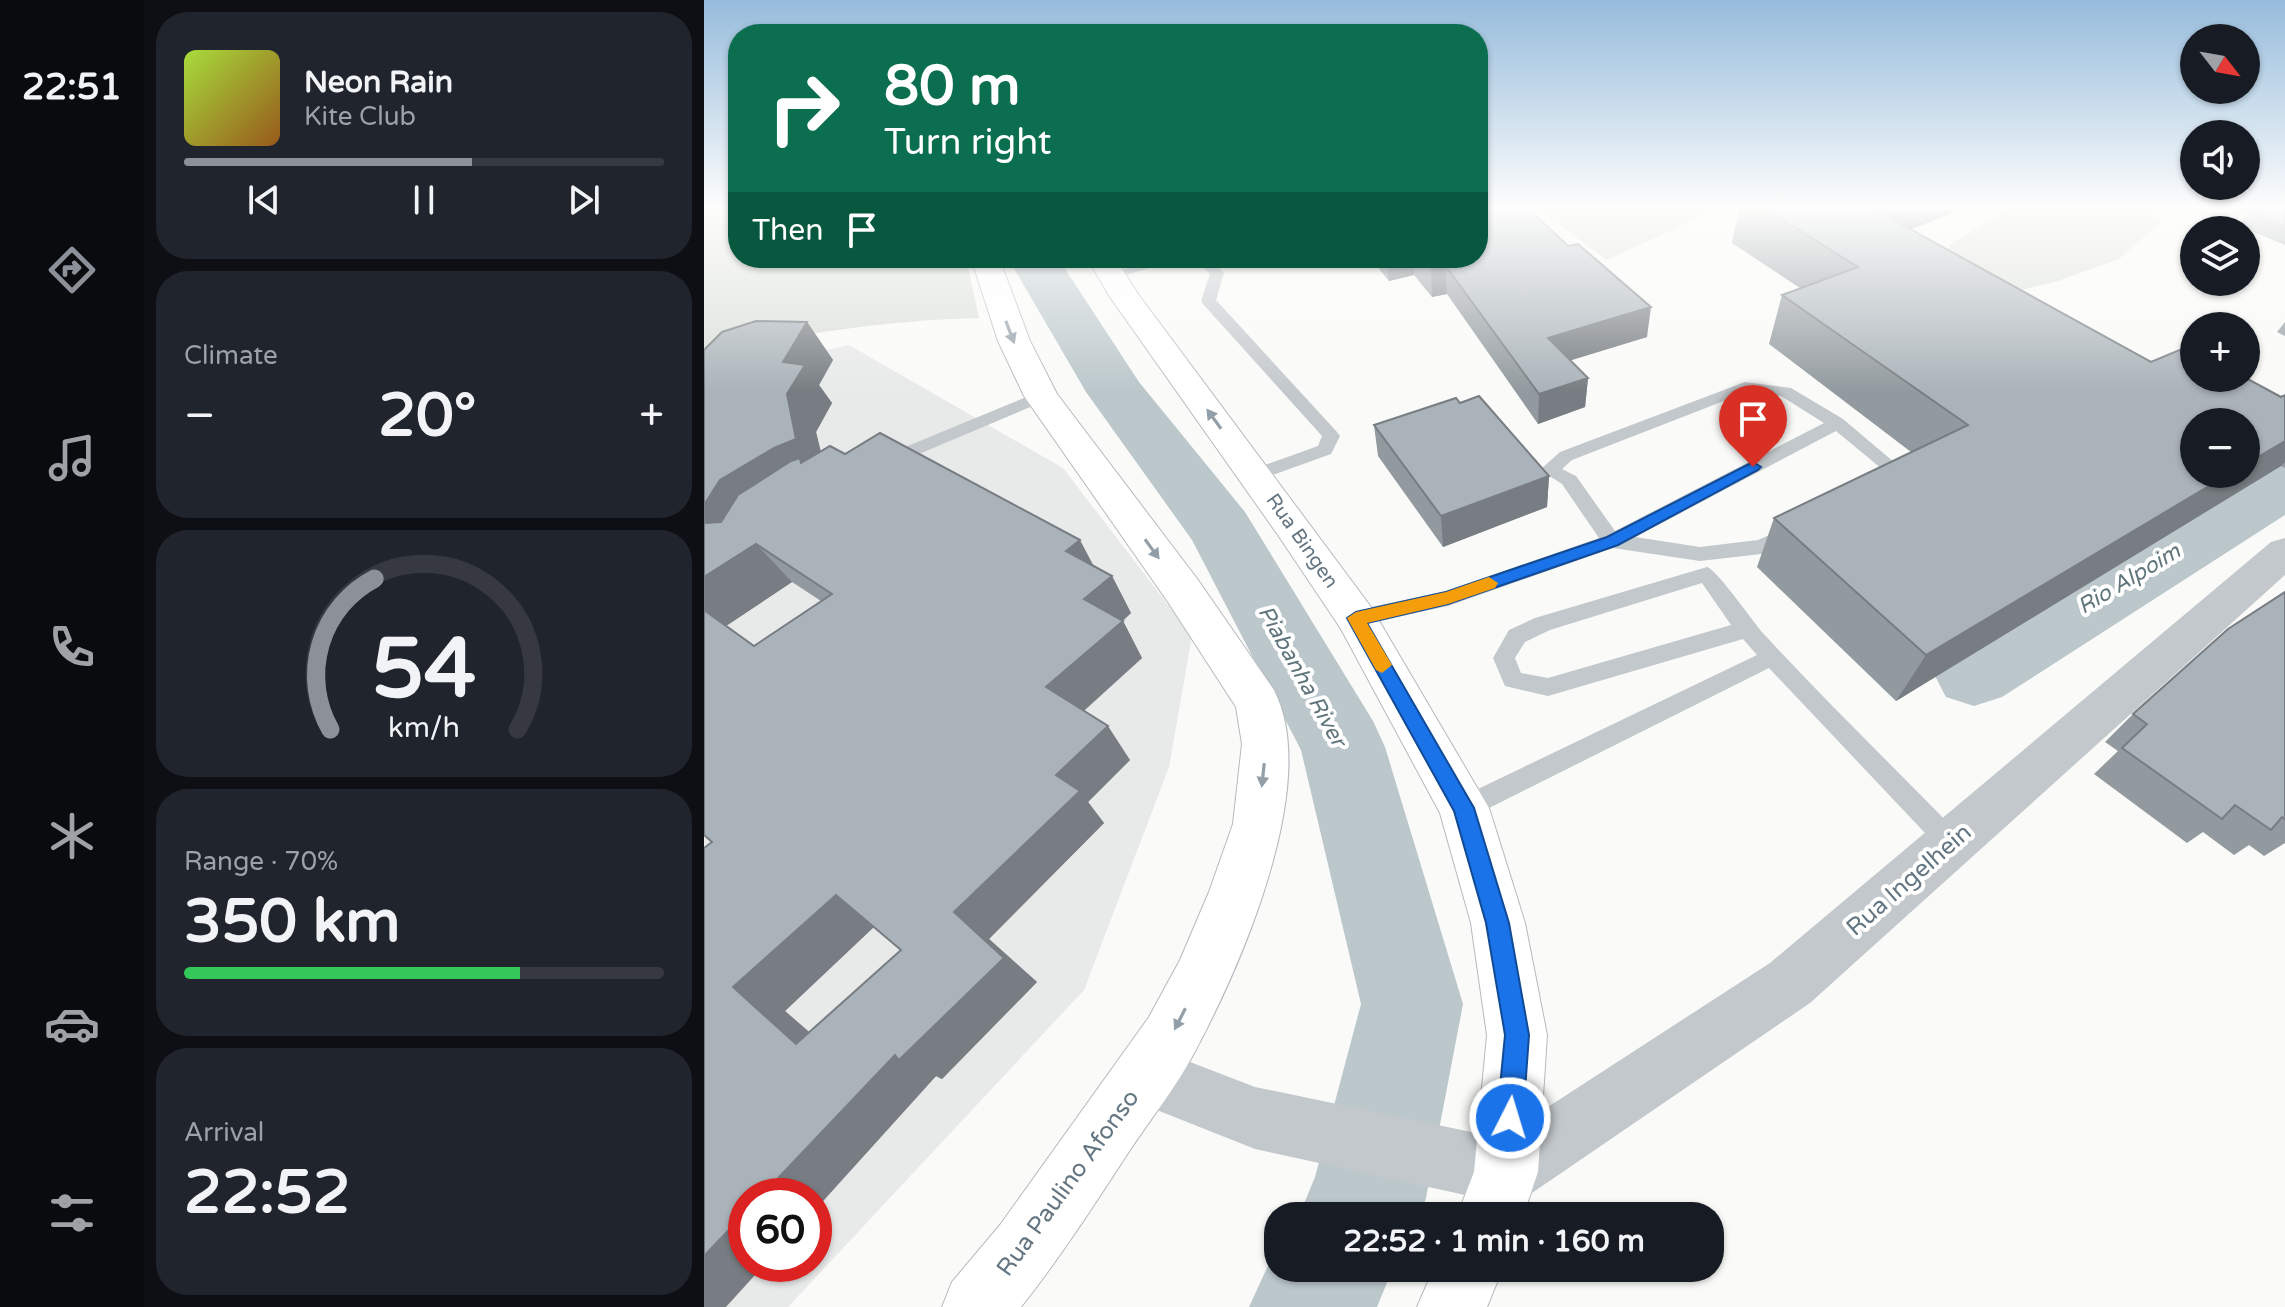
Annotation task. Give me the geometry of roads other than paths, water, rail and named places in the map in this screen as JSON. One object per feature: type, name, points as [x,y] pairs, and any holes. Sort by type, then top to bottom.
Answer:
[{"type":"main road","points":[[989,270],[1014,341],[1041,396],[1183,591],[1258,703],[1266,744],[1258,824],[1236,892],[1200,980],[1170,1038],[1146,1075]]},
{"type":"main road","name":"Rua Bingen","points":[[1109,270],[1356,618],[1464,808],[1498,923],[1517,1035],[1498,1194]]},
{"type":"main road","name":"Rua Paulino Afonso","points":[[977,1307],[1024,1249],[1146,1075]]},
{"type":"main road","points":[[1452,1307],[1463,1282]]},
{"type":"street","name":"Rua Ingelhein","points":[[1498,1194],[1790,983],[2285,552]]},
{"type":"street","name":"Rua Paulino Afonso","points":[[1146,1075],[1255,1118],[1498,1194]]},
{"type":"lane","points":[[1214,270],[1217,273],[1208,301],[1331,436],[1325,450],[1255,475]]},
{"type":"lane","points":[[1704,564],[1612,541],[1569,480],[1549,470],[1566,456],[1745,387],[1785,392],[1837,423],[1892,468],[1881,492],[1761,547],[1704,564],[1517,636],[1504,658],[1513,680],[1548,687],[1747,629]]},
{"type":"lane","points":[[868,469],[1041,396]]},
{"type":"lane","points":[[1356,618],[1448,598],[1612,541],[1837,423]]},
{"type":"lane","points":[[1704,564],[1722,602],[1952,844]]},
{"type":"lane","points":[[1464,808],[1772,657]]},
{"type":"waterway","name":"Piabanha River","points":[[1040,270],[1116,392],[1221,529],[1343,747],[1412,1004],[1366,1202]]},
{"type":"waterway","name":"Rio Alpoim","points":[[1974,674],[2285,484]]},
{"type":"waterway","points":[[1311,1307],[1324,1282]]}]
